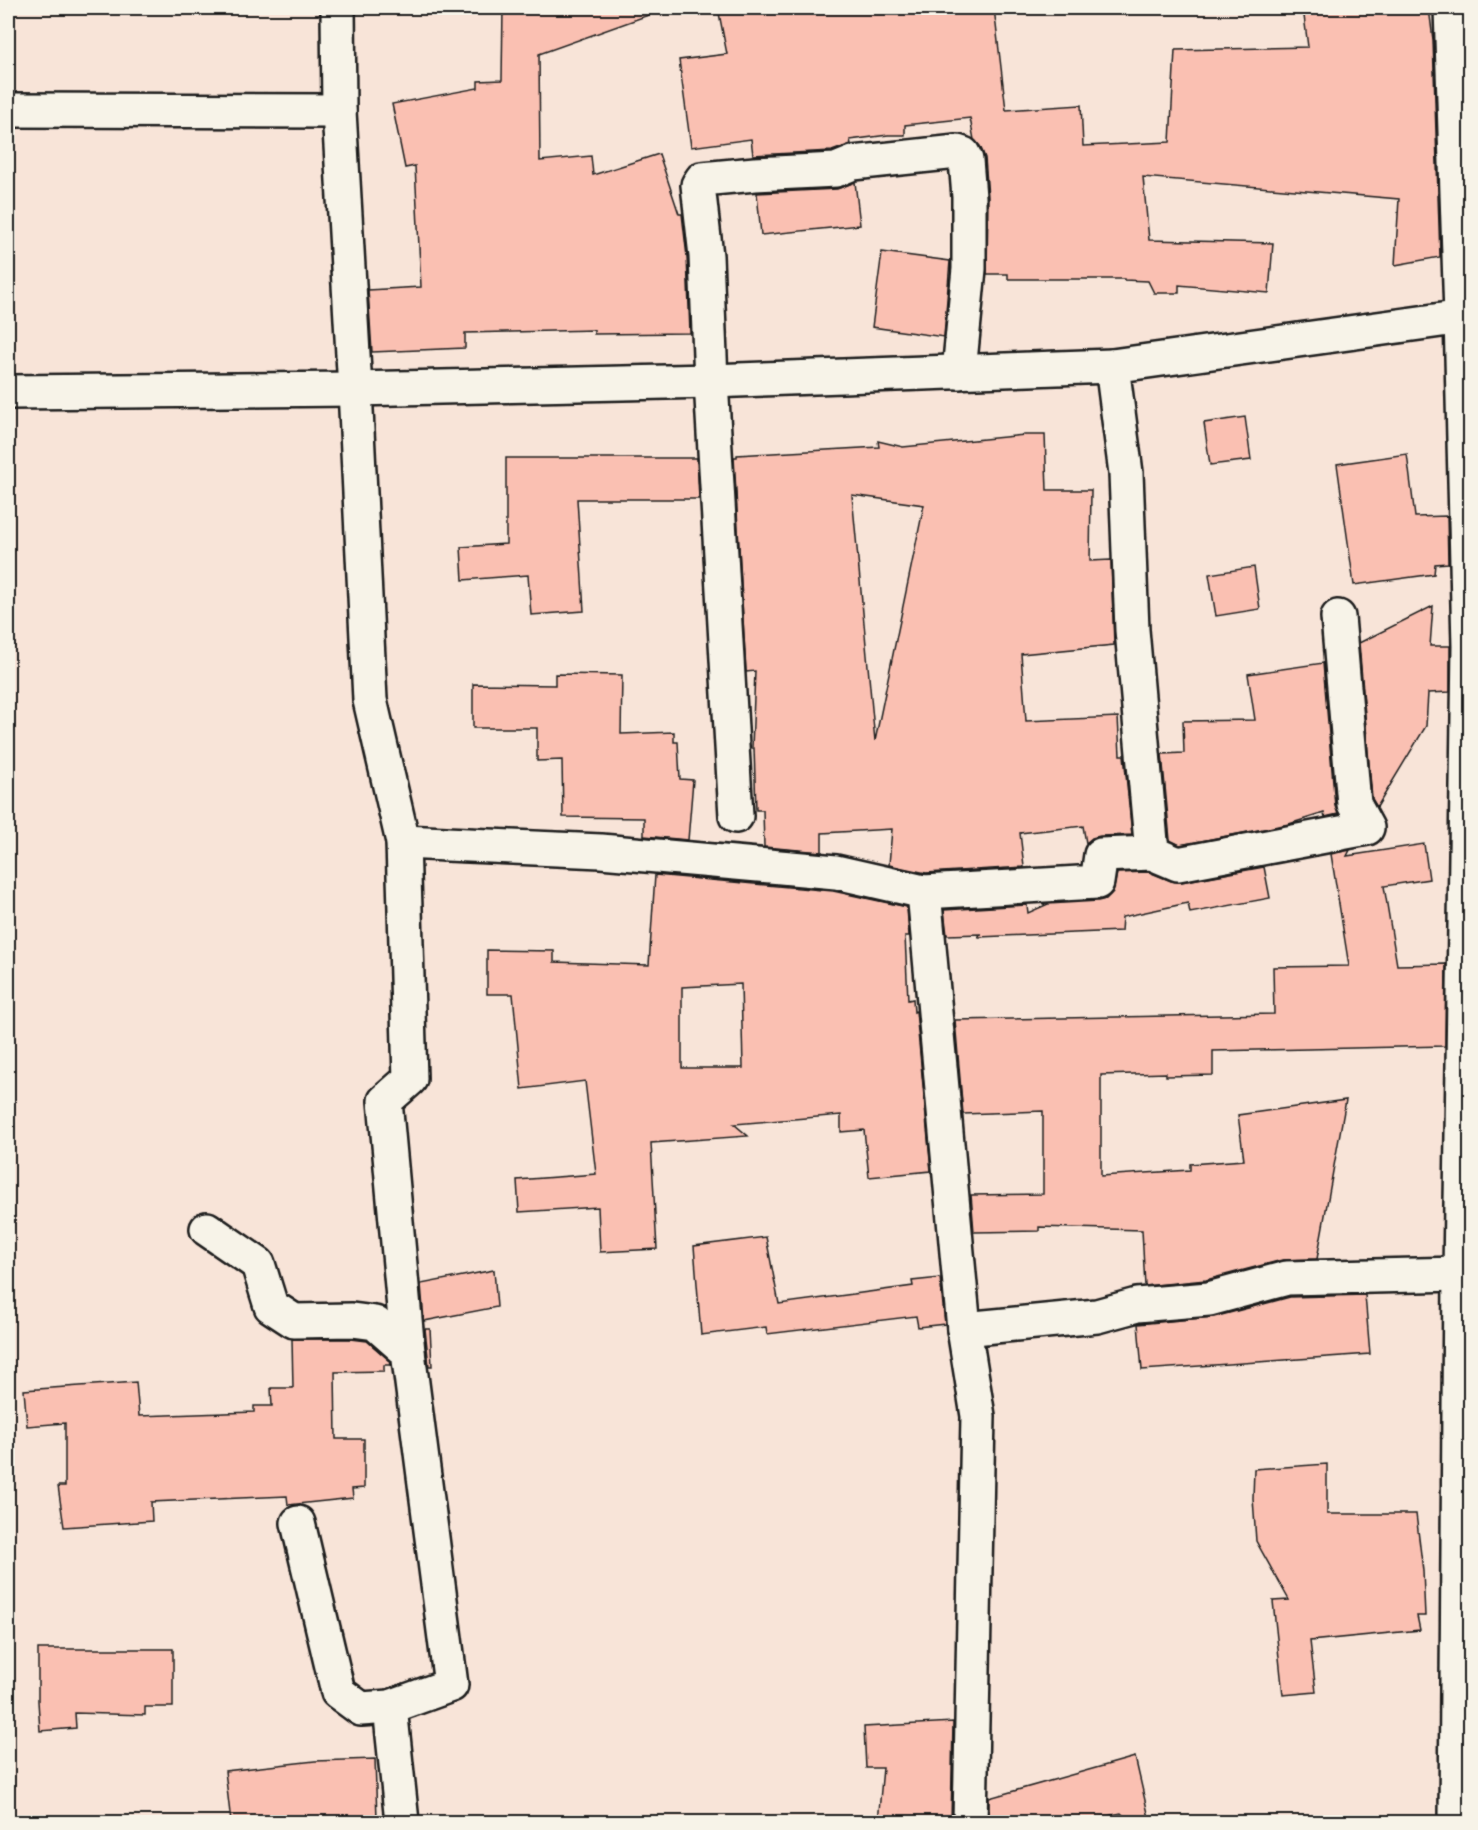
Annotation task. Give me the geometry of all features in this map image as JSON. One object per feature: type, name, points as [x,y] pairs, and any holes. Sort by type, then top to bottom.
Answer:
[{"type":"street","points":[[298,1523],[338,1692],[361,1709],[390,1707],[451,1685],[408,1352],[385,1101],[410,1079],[403,842],[370,700],[339,111],[338,8]]},
{"type":"street","points":[[1451,8],[1466,316],[1469,646],[1460,1274],[1456,1822]]},
{"type":"street","points":[[8,110],[339,111]]},
{"type":"street","points":[[736,816],[706,256],[698,185],[702,179],[836,170],[853,163],[963,154],[966,160],[969,196],[969,269],[959,372]]},
{"type":"street","points":[[8,392],[355,389],[711,381],[1112,366],[1466,316]]},
{"type":"street","points":[[1112,366],[1126,473],[1132,630],[1152,853]]},
{"type":"street","points":[[403,842],[602,851],[836,872],[924,891],[1097,882],[1101,855],[1152,853],[1178,864],[1367,828],[1354,804],[1338,617]]},
{"type":"street","points":[[924,891],[964,1329],[978,1416],[970,1822]]},
{"type":"street","points":[[207,1229],[258,1264],[271,1306],[294,1321],[352,1320],[375,1323],[408,1352]]},
{"type":"street","points":[[964,1329],[1097,1316],[1137,1305],[1209,1299],[1287,1278],[1460,1274]]},
{"type":"street","points":[[390,1707],[402,1822]]},
{"type":"building","points":[[503,8],[657,8],[657,12],[539,54],[540,161],[591,156],[593,175],[659,154],[679,214],[682,214],[687,257],[690,333],[594,334],[594,330],[465,333],[465,348],[372,352],[368,290],[421,287],[415,166],[405,168],[392,104],[478,88],[478,81],[502,80]]},
{"type":"building","points":[[718,8],[994,8],[1006,110],[1081,105],[1083,146],[1170,142],[1175,50],[1308,47],[1303,8],[1429,8],[1433,40],[1440,257],[1395,265],[1399,199],[1143,177],[1149,240],[1273,243],[1269,293],[1179,285],[1179,293],[1154,293],[1148,281],[1008,279],[1008,274],[987,274],[988,197],[985,158],[980,146],[974,140],[970,118],[905,125],[905,135],[850,140],[851,144],[832,151],[753,155],[751,139],[691,147],[679,60],[727,54]]},
{"type":"building","points":[[855,182],[860,225],[761,235],[757,193],[837,189]]},
{"type":"building","points":[[882,252],[950,261],[944,337],[872,327]]},
{"type":"building","points":[[1245,417],[1251,460],[1210,465],[1204,423]]},
{"type":"building","points":[[1045,435],[1047,490],[1091,490],[1090,561],[1111,560],[1114,645],[1021,654],[1026,721],[1118,717],[1120,755],[1124,755],[1132,835],[1100,836],[1086,843],[1083,826],[1020,833],[1024,867],[926,873],[889,865],[892,829],[822,833],[822,852],[764,847],[763,810],[756,810],[754,748],[752,748],[755,671],[746,672],[734,457],[879,447],[878,441],[903,447]],"holes":[[[852,495],[924,505],[875,741]]]},
{"type":"building","points":[[1407,454],[1415,517],[1447,516],[1448,563],[1435,564],[1434,574],[1354,585],[1337,464]]},
{"type":"building","points":[[506,458],[697,458],[699,499],[577,499],[584,611],[531,615],[528,575],[463,580],[461,547],[506,544]]},
{"type":"building","points":[[1254,567],[1260,609],[1216,616],[1209,574]]},
{"type":"building","points":[[1433,606],[1430,646],[1450,646],[1450,692],[1428,693],[1426,726],[1377,807],[1372,799],[1359,643]]},
{"type":"building","points":[[1323,663],[1335,806],[1338,814],[1325,817],[1324,813],[1289,824],[1180,845],[1170,840],[1162,754],[1184,753],[1183,721],[1255,720],[1248,674]]},
{"type":"building","points":[[555,674],[622,675],[621,734],[674,732],[674,742],[678,742],[680,779],[693,780],[688,840],[644,836],[644,818],[563,817],[562,760],[537,761],[537,728],[473,728],[473,684],[555,685]]},
{"type":"building","points":[[1424,844],[1429,879],[1384,886],[1397,965],[1446,964],[1445,1046],[1213,1051],[1213,1075],[1166,1076],[1166,1073],[1101,1075],[1101,1176],[1190,1170],[1190,1164],[1244,1160],[1238,1115],[1346,1100],[1317,1259],[1282,1260],[1206,1280],[1145,1286],[1142,1230],[1039,1227],[1039,1231],[974,1232],[971,1195],[1043,1194],[1043,1111],[963,1114],[955,1020],[1274,1014],[1273,967],[1349,966],[1331,854],[1350,850],[1347,856]]},
{"type":"building","points":[[1264,867],[1270,898],[1190,913],[1188,903],[1122,917],[1121,931],[979,937],[978,935],[982,934],[947,935],[944,910],[1027,905],[1028,913],[1048,904],[1106,899],[1113,892],[1117,873],[1149,872],[1171,881],[1181,882]]},
{"type":"building","points":[[655,875],[833,891],[907,907],[909,936],[905,936],[908,1000],[913,999],[914,1012],[916,1011],[931,1171],[869,1177],[864,1130],[841,1132],[841,1115],[734,1124],[748,1136],[651,1143],[657,1249],[600,1252],[598,1207],[519,1212],[517,1180],[596,1174],[585,1081],[522,1089],[513,994],[487,994],[487,950],[554,951],[554,962],[649,965]],"holes":[[[741,984],[743,1068],[682,1068],[682,987]]]},
{"type":"building","points":[[766,1237],[779,1304],[913,1286],[912,1281],[940,1278],[945,1324],[918,1327],[916,1316],[767,1334],[766,1327],[701,1335],[694,1246]]},
{"type":"building","points":[[494,1270],[497,1307],[424,1321],[421,1284]]},
{"type":"building","points":[[1365,1295],[1370,1354],[1142,1370],[1138,1324],[1214,1317],[1290,1297]]},
{"type":"building","points":[[425,1329],[430,1329],[432,1366],[429,1366]]},
{"type":"building","points":[[292,1339],[367,1341],[390,1361],[391,1365],[384,1365],[384,1371],[335,1372],[336,1439],[364,1439],[364,1488],[352,1489],[353,1498],[288,1505],[287,1496],[151,1502],[152,1521],[64,1527],[58,1486],[65,1486],[65,1423],[27,1426],[24,1390],[136,1382],[139,1416],[254,1412],[254,1406],[272,1406],[271,1388],[293,1388]]},
{"type":"building","points":[[1327,1464],[1327,1514],[1416,1514],[1423,1571],[1425,1616],[1417,1616],[1420,1630],[1310,1641],[1316,1692],[1283,1695],[1273,1601],[1289,1600],[1256,1541],[1253,1498],[1254,1469]]},
{"type":"building","points":[[38,1649],[173,1649],[173,1707],[145,1707],[145,1715],[75,1713],[76,1728],[40,1731]]},
{"type":"building","points":[[953,1722],[951,1822],[878,1822],[883,1768],[866,1768],[864,1727]]},
{"type":"building","points":[[1135,1757],[1150,1822],[1130,1822],[1121,1813],[1080,1822],[989,1822],[989,1798]]},
{"type":"building","points":[[375,1759],[377,1819],[325,1822],[231,1822],[225,1771],[315,1761]]}]
